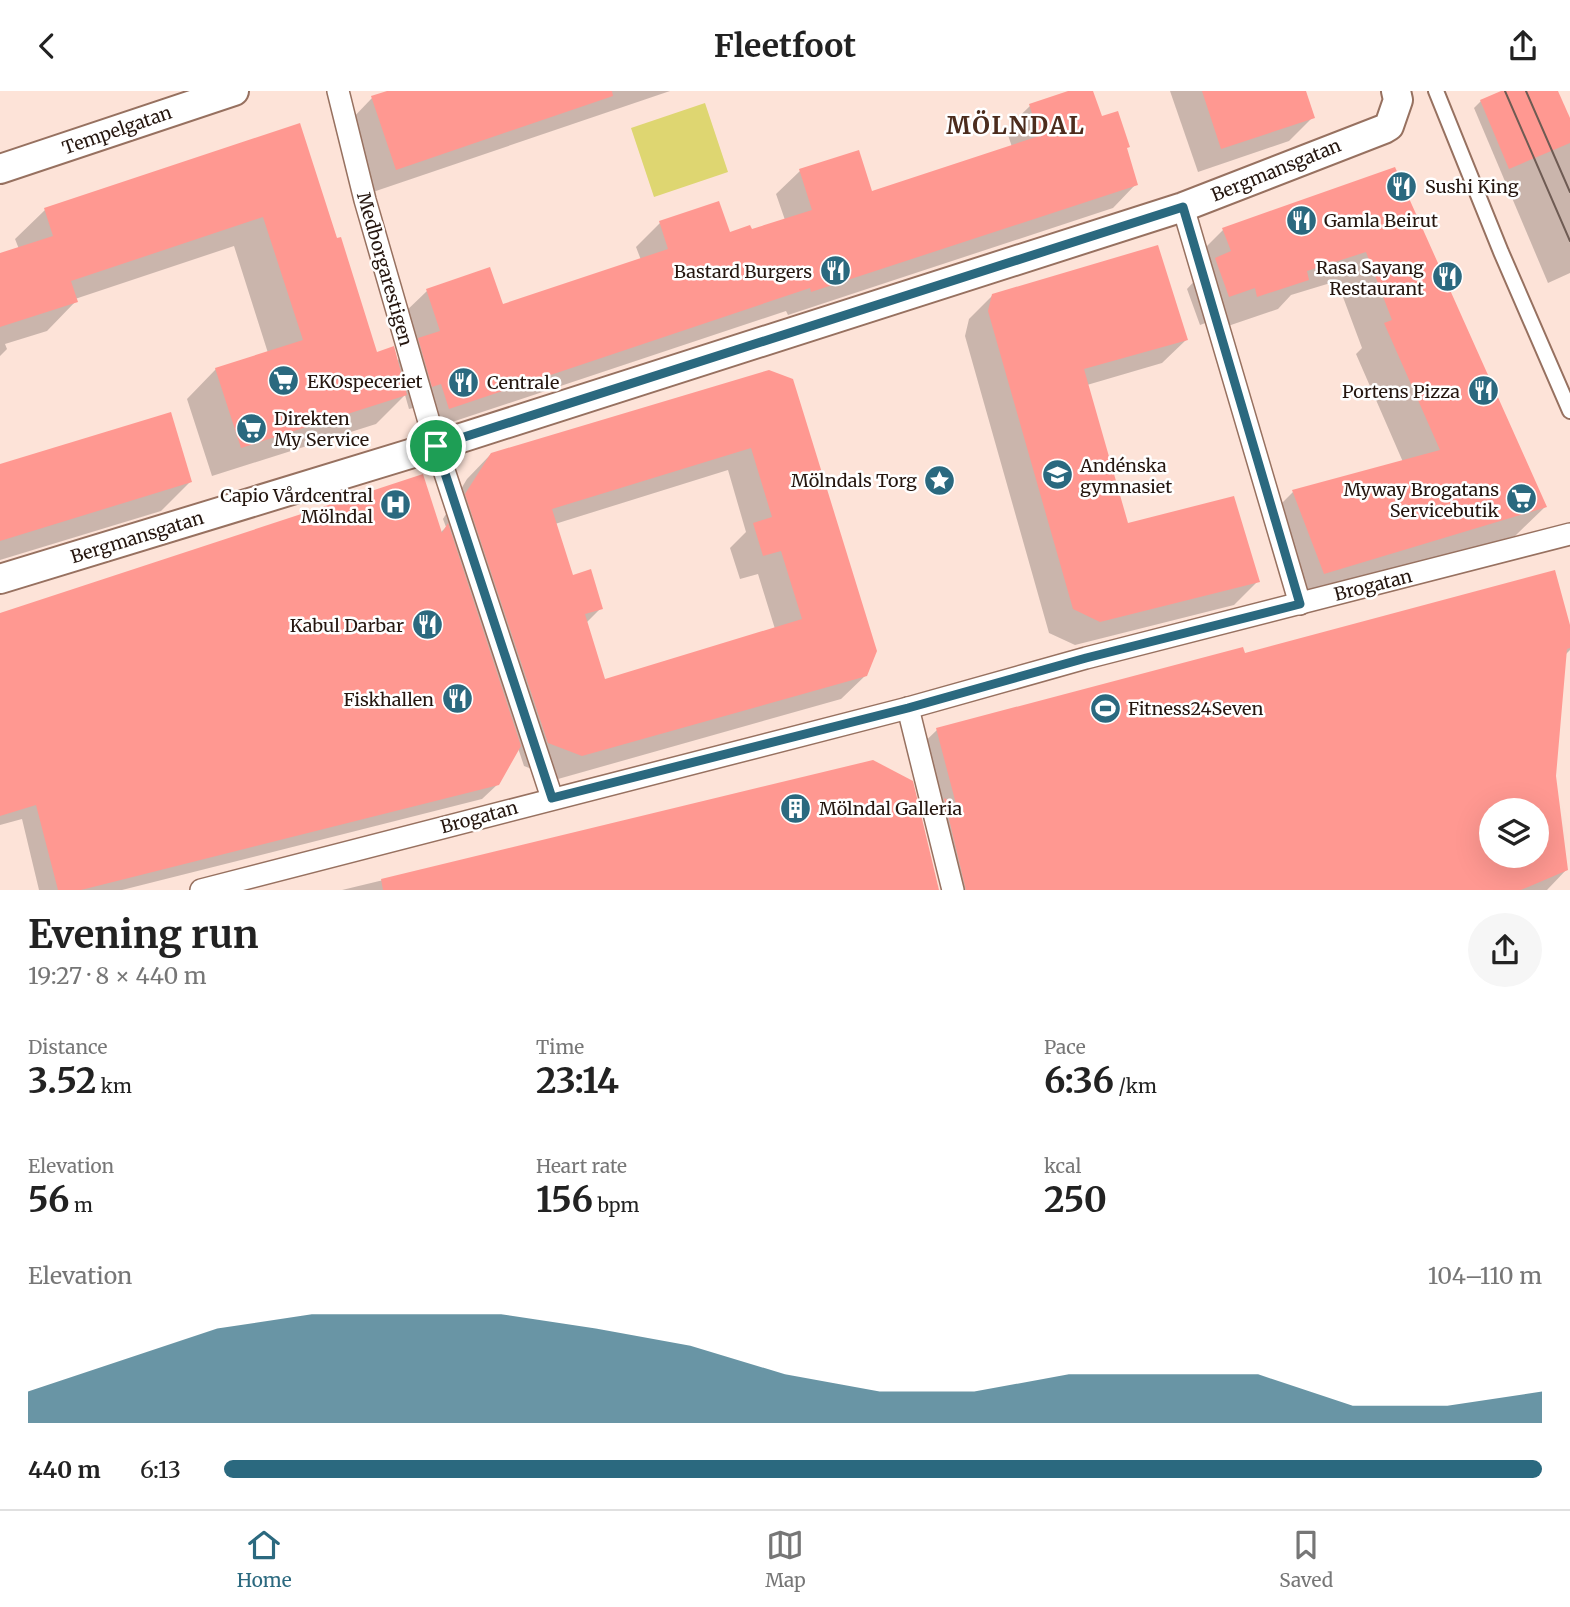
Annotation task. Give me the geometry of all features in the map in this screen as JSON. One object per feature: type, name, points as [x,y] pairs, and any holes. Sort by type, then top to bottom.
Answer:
[{"type":"street","name":"Tempelgatan","points":[[0,170],[234,91]]},
{"type":"street","name":"Medborgarestigen","points":[[338,91],[365,199],[436,446],[552,798]]},
{"type":"street","name":"Bergmansgatan","points":[[0,579],[436,446],[1183,207],[1389,126],[1398,100],[1396,91]]},
{"type":"street","points":[[1183,207],[1300,604]]},
{"type":"street","name":"Brogatan","points":[[201,890],[1570,534]]},
{"type":"street","points":[[908,708],[953,890]]},
{"type":"lane","points":[[1436,91],[1570,411]]},
{"type":"shaded area","points":[[705,103],[728,172],[654,197],[631,128]]},
{"type":"building","points":[[387,91],[612,91],[613,96],[396,170],[371,96]]},
{"type":"building","points":[[1068,91],[1093,91],[1102,116],[1118,111],[1130,147],[1127,148],[1138,185],[811,292],[810,288],[449,409],[441,384],[432,387],[418,338],[440,331],[426,289],[490,267],[503,304],[668,249],[659,221],[719,201],[730,232],[750,225],[752,229],[812,210],[799,169],[859,150],[872,191],[1039,136],[1029,104]]},
{"type":"building","points":[[1202,91],[1306,91],[1315,118],[1221,149]]},
{"type":"building","points":[[1501,91],[1558,91],[1570,118],[1570,143],[1509,169],[1480,100]]},
{"type":"building","points":[[300,123],[337,238],[341,237],[377,352],[394,346],[407,395],[241,448],[215,368],[303,340],[263,217],[71,281],[78,302],[0,327],[0,253],[53,236],[44,208]]},
{"type":"building","points":[[1395,167],[1547,507],[1324,574],[1292,490],[1440,450],[1384,323],[1392,320],[1366,252],[1307,271],[1309,280],[1257,297],[1255,288],[1229,297],[1215,258],[1231,251],[1222,228]]},
{"type":"building","points":[[1158,245],[1188,340],[1084,369],[1128,523],[1234,496],[1260,582],[1100,622],[1073,609],[988,311],[992,294]]},
{"type":"building","points":[[769,370],[793,379],[877,651],[867,676],[582,756],[548,743],[465,494],[491,453]],"holes":[[[751,448],[772,517],[753,523],[763,556],[781,551],[802,619],[605,679],[585,614],[603,609],[591,569],[573,575],[552,509]]]},
{"type":"building","points":[[171,412],[192,482],[0,541],[0,464]]},
{"type":"building","points":[[423,474],[442,533],[448,523],[521,746],[499,785],[81,890],[58,890],[36,805],[0,816],[0,613]]},
{"type":"building","points":[[1555,570],[1570,625],[1570,648],[1567,649],[1556,776],[1568,870],[1521,890],[966,890],[944,798],[956,804],[936,728],[1243,647],[1245,653]]},
{"type":"building","name":"Mölndal Galleria","points":[[873,760],[913,781],[939,890],[383,890],[381,879]]},
{"type":"tram line","points":[[1505,91],[1570,241]]},
{"type":"tram line","points":[[1526,91],[1570,192]]},
{"type":"place","name":"Sushi King","points":[[1402,186]]},
{"type":"place","name":"Gamla Beirut","points":[[1301,220]]},
{"type":"place","name":"Bastard Burgers","points":[[835,271]]},
{"type":"place","name":"Rasa Sayang Restaurant","points":[[1447,277]]},
{"type":"place","name":"EKOspeceriet","points":[[284,381]]},
{"type":"place","name":"Centrale","points":[[464,382]]},
{"type":"place","name":"Portens Pizza","points":[[1483,391]]},
{"type":"place","name":"Direkten My Service","points":[[251,428]]},
{"type":"place","name":"Andénska gymnasiet","points":[[1057,475]]},
{"type":"place","name":"Mölndals Torg","points":[[940,480]]},
{"type":"place","name":"Myway Brogatans Servicebutik","points":[[1522,499]]},
{"type":"place","name":"Capio Vårdcentral Mölndal","points":[[396,505]]},
{"type":"place","name":"Kabul Darbar","points":[[427,625]]},
{"type":"place","name":"Fiskhallen","points":[[457,699]]},
{"type":"place","name":"Fitness24Seven","points":[[1105,708]]},
{"type":"place","name":"Mölndal Galleria","points":[[796,808]]},
{"type":"district","name":"MÖLNDAL","points":[[1016,125]]},
{"type":"route","points":[[1183,207],[1300,604],[1086,658],[908,708],[552,798],[436,446],[1183,207]]}]
